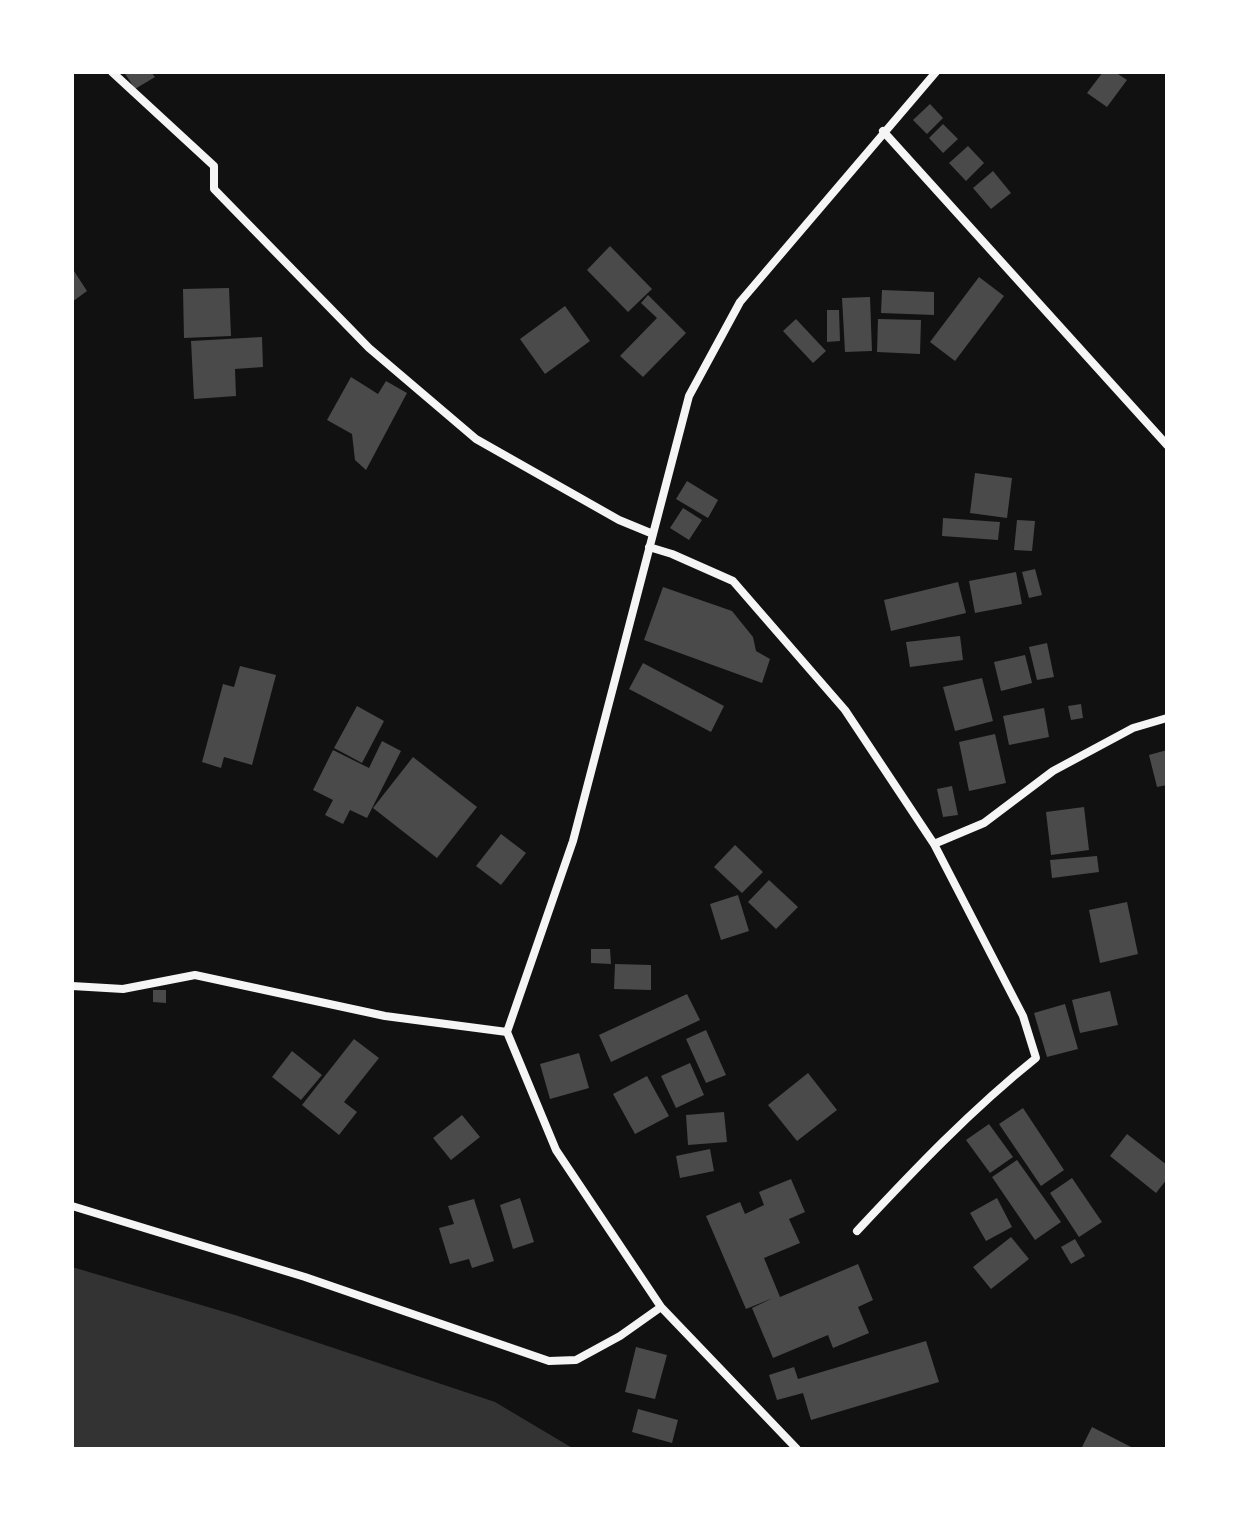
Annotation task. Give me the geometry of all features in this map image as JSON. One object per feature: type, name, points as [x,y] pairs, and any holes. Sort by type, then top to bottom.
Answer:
[{"type":"street","points":[[112,72],[214,166],[214,189],[369,348],[476,439],[619,520],[653,534]]},
{"type":"street","points":[[797,1449],[661,1307],[556,1150],[507,1032],[573,841],[689,396],[740,302],[936,72]]},
{"type":"street","points":[[883,131],[1167,445]]},
{"type":"street","points":[[649,547],[733,581],[845,710],[934,844],[1023,1016],[1036,1058],[941,1142],[857,1231]]},
{"type":"street","points":[[934,844],[984,823],[1053,771],[1133,728],[1167,718]]},
{"type":"street","points":[[72,986],[123,989],[195,975],[385,1016],[507,1032]]},
{"type":"street","points":[[72,1206],[305,1277],[549,1361],[576,1360],[620,1336],[661,1307]]},
{"type":"shaded area","points":[[72,1267],[235,1315],[495,1402],[574,1449],[72,1449]]},
{"type":"building","points":[[124,72],[151,72],[155,77],[135,89]]},
{"type":"building","points":[[1103,72],[1115,72],[1127,80],[1107,107],[1087,93]]},
{"type":"building","points":[[930,104],[943,118],[927,134],[913,120]]},
{"type":"building","points":[[943,124],[958,139],[943,153],[929,138]]},
{"type":"building","points":[[968,146],[984,163],[966,181],[949,163]]},
{"type":"building","points":[[993,171],[1011,193],[991,209],[973,188]]},
{"type":"building","points":[[610,246],[652,289],[628,312],[587,270]]},
{"type":"building","points":[[72,268],[87,291],[72,302]]},
{"type":"building","points":[[979,277],[1004,296],[955,361],[930,342]]},
{"type":"building","points":[[229,288],[231,336],[184,338],[183,289]]},
{"type":"building","points":[[882,290],[934,292],[934,315],[881,313]]},
{"type":"building","points":[[648,295],[686,333],[643,377],[620,356],[657,318],[641,303]]},
{"type":"building","points":[[870,297],[872,351],[845,352],[842,298]]},
{"type":"building","points":[[565,306],[590,341],[545,374],[520,339]]},
{"type":"building","points":[[827,310],[839,310],[840,341],[827,342]]},
{"type":"building","points":[[796,319],[826,351],[813,363],[783,331]]},
{"type":"building","points":[[878,319],[921,320],[920,354],[877,352]]},
{"type":"building","points":[[262,337],[263,367],[235,369],[236,396],[194,399],[191,341]]},
{"type":"building","points":[[351,377],[378,394],[386,381],[407,393],[366,470],[355,460],[352,434],[327,420]]},
{"type":"building","points":[[975,473],[1012,478],[1007,518],[970,513]]},
{"type":"building","points":[[687,481],[718,500],[708,518],[676,499]]},
{"type":"building","points":[[683,508],[702,520],[689,540],[670,528]]},
{"type":"building","points":[[943,518],[1000,522],[998,540],[942,536]]},
{"type":"building","points":[[1017,520],[1035,521],[1032,551],[1014,550]]},
{"type":"building","points":[[1035,569],[1042,595],[1029,598],[1022,572]]},
{"type":"building","points":[[1016,572],[1022,604],[975,613],[969,581]]},
{"type":"building","points":[[958,582],[966,613],[891,631],[884,600]]},
{"type":"building","points":[[663,587],[732,611],[753,637],[756,651],[770,659],[762,683],[644,640]]},
{"type":"building","points":[[960,636],[963,660],[910,667],[906,642]]},
{"type":"building","points":[[1047,643],[1054,677],[1037,680],[1029,647]]},
{"type":"building","points":[[1025,655],[1032,683],[1001,691],[994,662]]},
{"type":"building","points":[[643,663],[724,706],[711,732],[629,689]]},
{"type":"building","points":[[240,666],[276,675],[252,765],[224,757],[221,768],[202,762],[223,684],[234,687]]},
{"type":"building","points":[[982,678],[993,721],[955,731],[943,687]]},
{"type":"building","points":[[1081,704],[1083,718],[1071,720],[1068,706]]},
{"type":"building","points":[[357,706],[384,721],[362,763],[334,748]]},
{"type":"building","points":[[1044,708],[1049,737],[1009,745],[1003,716]]},
{"type":"building","points":[[995,734],[1006,783],[969,791],[959,742]]},
{"type":"building","points":[[382,741],[401,751],[367,818],[350,810],[343,824],[325,815],[333,800],[313,790],[333,750],[369,768]]},
{"type":"building","points":[[1167,750],[1167,785],[1157,787],[1149,755]]},
{"type":"building","points":[[413,757],[477,807],[437,858],[373,808]]},
{"type":"building","points":[[952,786],[958,815],[943,817],[937,789]]},
{"type":"building","points":[[1084,807],[1089,850],[1051,855],[1046,812]]},
{"type":"building","points":[[501,834],[526,853],[501,885],[476,866]]},
{"type":"building","points":[[735,845],[763,872],[742,893],[714,867]]},
{"type":"building","points":[[1097,856],[1099,872],[1052,878],[1050,860]]},
{"type":"building","points":[[769,880],[798,907],[776,929],[748,902]]},
{"type":"building","points":[[738,895],[749,931],[721,940],[710,904]]},
{"type":"building","points":[[1127,902],[1138,954],[1100,963],[1089,910]]},
{"type":"building","points":[[591,949],[610,949],[611,964],[591,963]]},
{"type":"building","points":[[615,964],[651,965],[651,990],[614,989]]},
{"type":"building","points":[[153,990],[166,990],[166,1003],[153,1002]]},
{"type":"building","points":[[1110,991],[1118,1025],[1080,1033],[1072,1000]]},
{"type":"building","points":[[687,994],[700,1020],[611,1062],[599,1035]]},
{"type":"building","points":[[1065,1004],[1078,1049],[1047,1057],[1034,1013]]},
{"type":"building","points":[[706,1030],[726,1075],[706,1083],[686,1039]]},
{"type":"building","points":[[354,1039],[379,1058],[344,1102],[357,1112],[339,1135],[302,1105]]},
{"type":"building","points":[[292,1051],[322,1075],[301,1100],[272,1077]]},
{"type":"building","points":[[579,1053],[589,1088],[550,1099],[540,1064]]},
{"type":"building","points":[[690,1063],[704,1095],[676,1108],[661,1076]]},
{"type":"building","points":[[808,1073],[837,1110],[797,1141],[768,1105]]},
{"type":"building","points":[[647,1076],[669,1116],[635,1134],[613,1094]]},
{"type":"building","points":[[1023,1108],[1064,1170],[1041,1186],[999,1124]]},
{"type":"building","points":[[724,1112],[727,1142],[688,1145],[686,1115]]},
{"type":"building","points":[[462,1115],[480,1137],[451,1160],[433,1138]]},
{"type":"building","points":[[989,1124],[1013,1157],[990,1173],[966,1140]]},
{"type":"building","points":[[1127,1134],[1167,1165],[1167,1179],[1156,1193],[1110,1156]]},
{"type":"building","points":[[710,1149],[714,1171],[680,1178],[676,1156]]},
{"type":"building","points":[[1017,1160],[1061,1222],[1035,1240],[992,1177]]},
{"type":"building","points":[[1072,1178],[1102,1222],[1079,1237],[1050,1193]]},
{"type":"building","points":[[791,1179],[805,1212],[789,1219],[800,1243],[764,1258],[780,1297],[858,1264],[873,1300],[858,1307],[869,1333],[833,1348],[828,1335],[773,1358],[752,1308],[773,1298],[746,1309],[706,1216],[740,1202],[745,1214],[764,1205],[759,1192]]},
{"type":"building","points":[[520,1198],[534,1242],[513,1249],[500,1205]]},
{"type":"building","points":[[997,1198],[1012,1227],[986,1241],[970,1213]]},
{"type":"building","points":[[474,1199],[494,1261],[472,1268],[469,1259],[450,1264],[439,1228],[454,1224],[448,1206]]},
{"type":"building","points":[[1011,1237],[1029,1259],[991,1289],[973,1267]]},
{"type":"building","points":[[1075,1239],[1085,1256],[1071,1264],[1061,1247]]},
{"type":"building","points":[[926,1341],[939,1382],[811,1420],[803,1393],[777,1400],[769,1375],[794,1367],[798,1379]]},
{"type":"building","points":[[636,1347],[667,1355],[655,1399],[625,1392]]},
{"type":"building","points":[[638,1409],[678,1420],[672,1443],[632,1432]]},
{"type":"building","points":[[1092,1427],[1135,1449],[1081,1449]]}]
